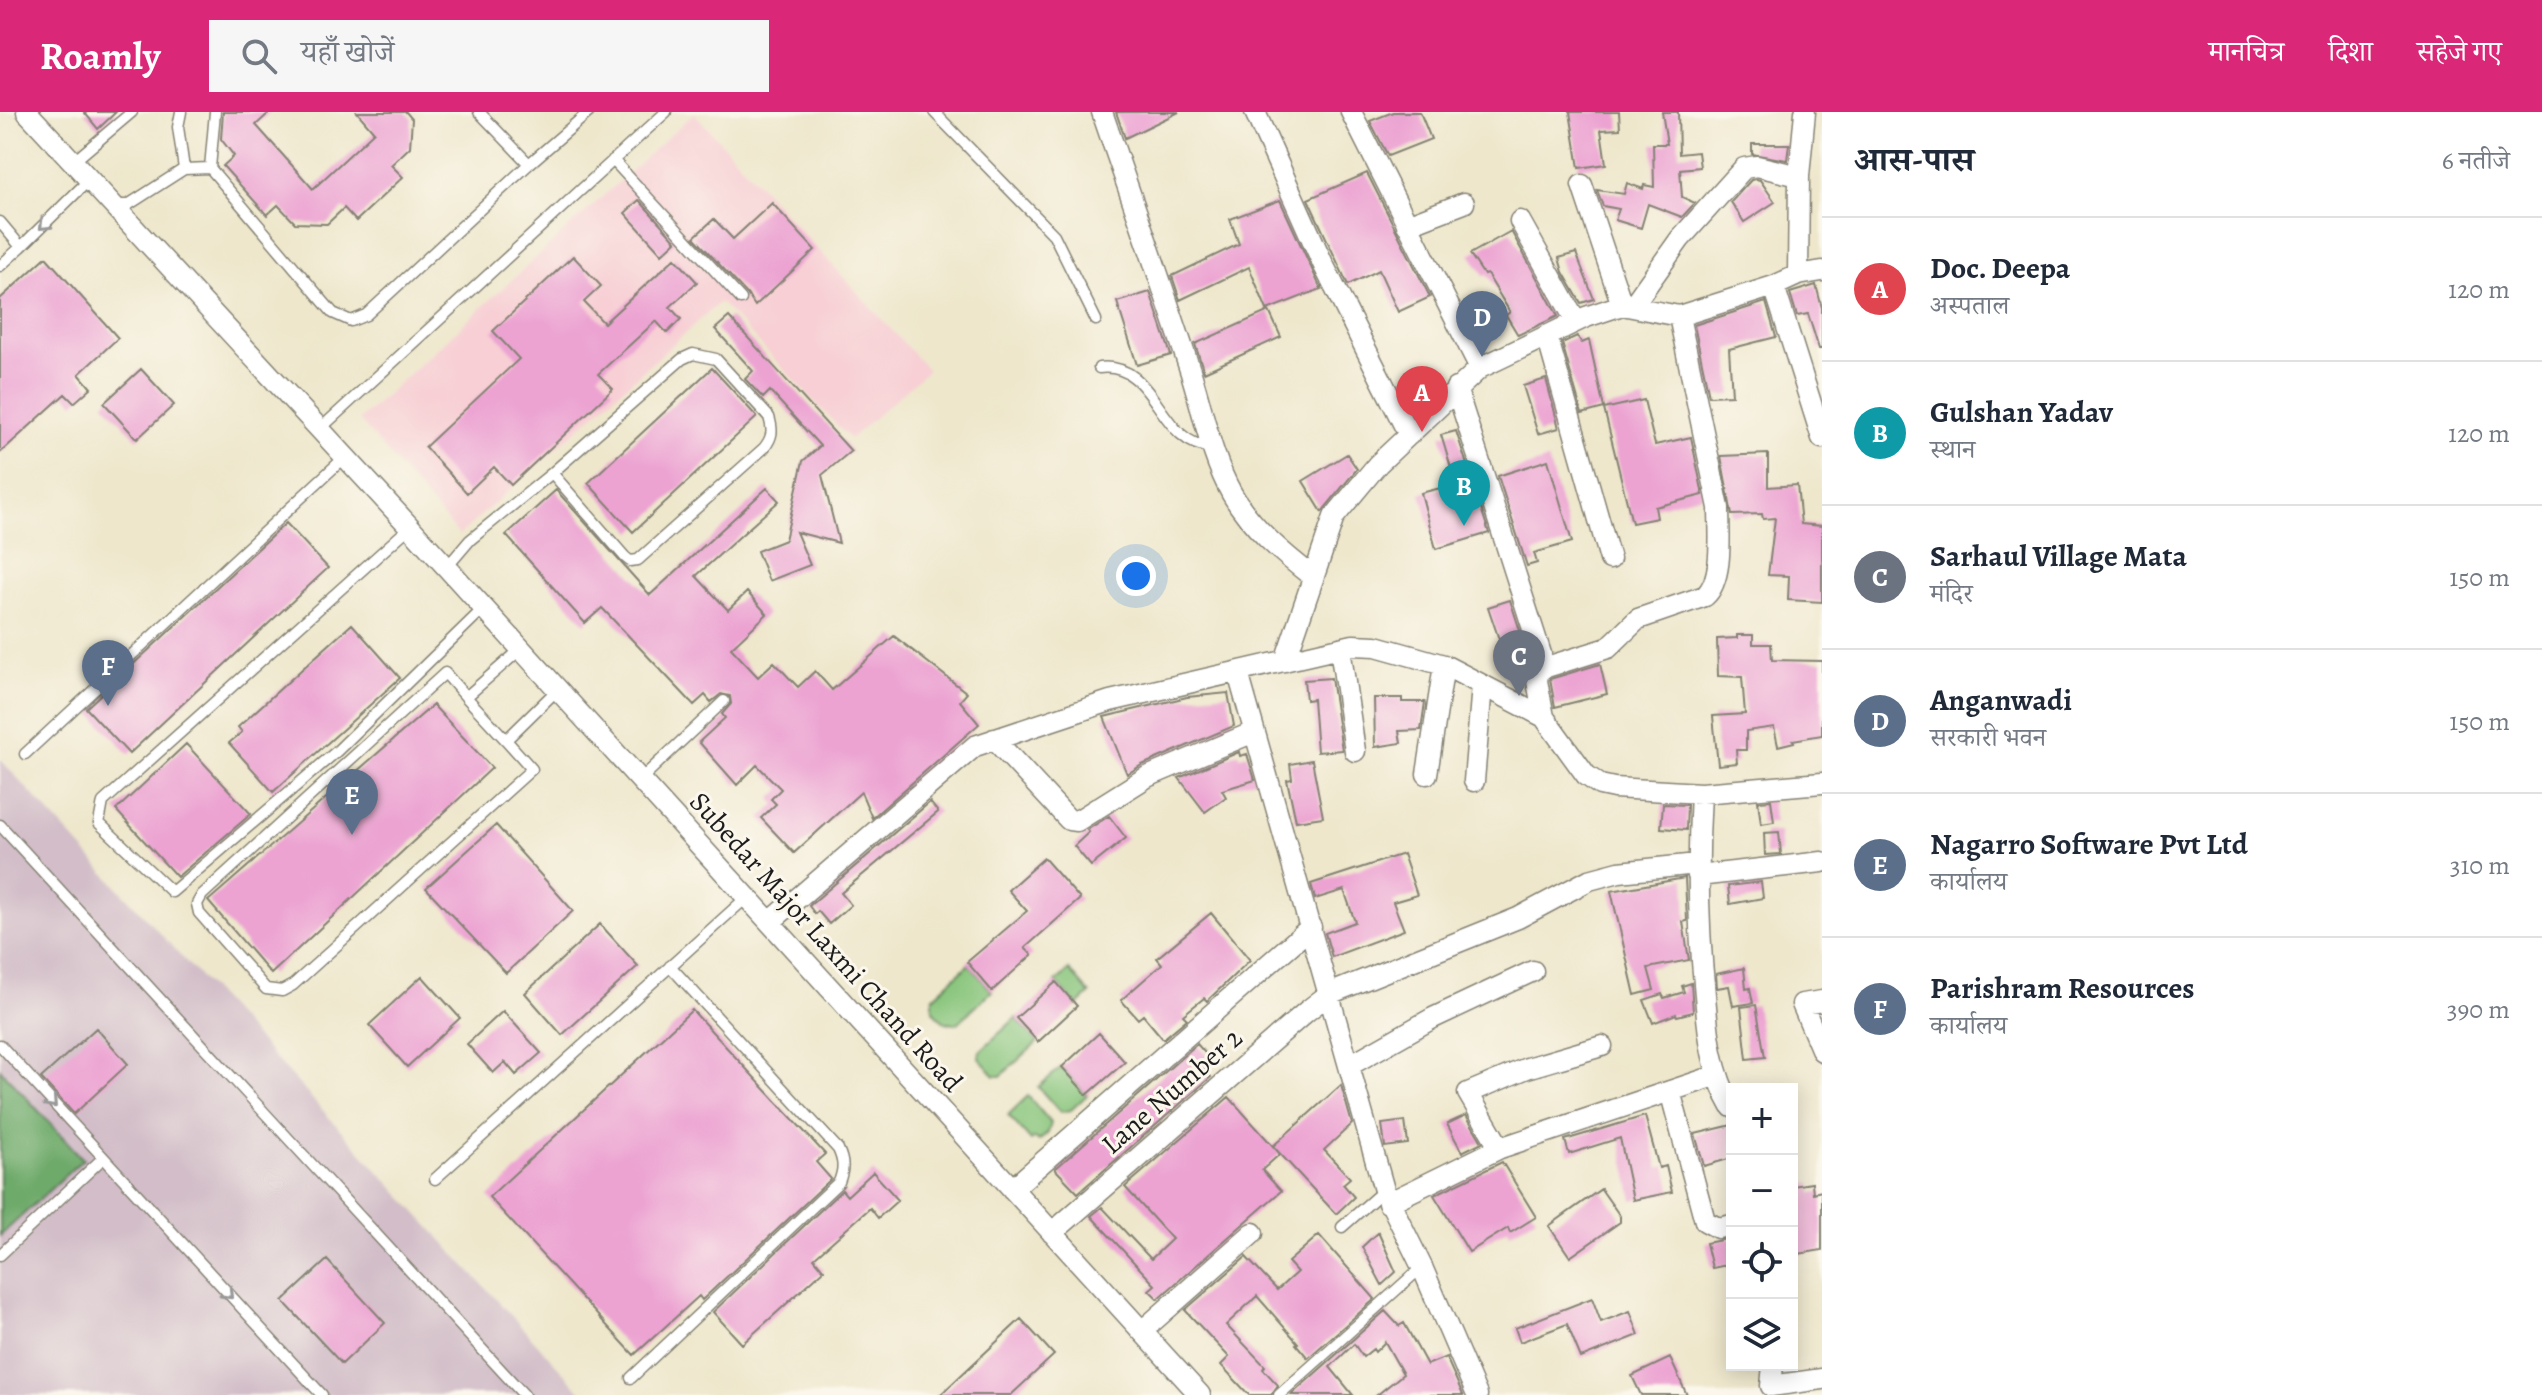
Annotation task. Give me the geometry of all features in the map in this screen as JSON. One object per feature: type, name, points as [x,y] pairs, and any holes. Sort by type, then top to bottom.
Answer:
[{"type":"street","points":[[1102,112],[1191,371],[1213,448],[1232,495],[1247,516],[1285,555],[1313,577]]},
{"type":"street","points":[[1255,112],[1324,266],[1409,435]]},
{"type":"street","points":[[1351,112],[1480,368]]},
{"type":"street","points":[[1798,275],[1799,176],[1805,112]]},
{"type":"street","name":"Subedar Major Laxmi Chand Road","points":[[32,114],[1200,1395]]},
{"type":"street","points":[[1628,305],[1680,239],[1744,168],[1757,166],[1799,176]]},
{"type":"street","points":[[1582,185],[1628,305]]},
{"type":"street","points":[[1407,225],[1464,203]]},
{"type":"street","points":[[1520,221],[1576,321]]},
{"type":"street","points":[[1285,661],[1334,517],[1378,464],[1480,368],[1576,321],[1628,305],[1679,316],[1774,286],[1798,275],[1822,271]]},
{"type":"street","points":[[1774,286],[1822,438]]},
{"type":"street","points":[[1540,669],[1608,648],[1638,619],[1705,596],[1713,589],[1719,551],[1719,508],[1679,316]]},
{"type":"street","points":[[1547,336],[1610,559]]},
{"type":"street","points":[[1456,388],[1535,629],[1541,654],[1537,681],[1544,717],[1586,775],[1600,785],[1614,788],[1701,793],[1822,783]]},
{"type":"street","points":[[770,922],[975,746],[1110,701],[1353,645],[1376,646],[1444,665],[1544,717]]},
{"type":"street","points":[[1340,648],[1355,751]]},
{"type":"street","points":[[1427,774],[1444,665]]},
{"type":"street","points":[[1238,673],[1386,1196],[1422,1267],[1477,1395]]},
{"type":"street","points":[[1474,781],[1482,685]]},
{"type":"street","points":[[994,739],[1069,820],[1077,821],[1147,777],[1254,732]]},
{"type":"street","points":[[1701,793],[1699,940],[1708,1032],[1718,1075],[1726,1093]]},
{"type":"street","name":"Lane Number 2","points":[[1052,1233],[1329,994],[1518,918],[1589,880],[1619,872],[1822,862]]},
{"type":"street","points":[[1012,1189],[1311,927]]},
{"type":"street","points":[[1350,1065],[1433,1018],[1533,971]]},
{"type":"street","points":[[1822,1001],[1802,1004],[1822,1051]]},
{"type":"street","points":[[1500,1148],[1468,1093],[1555,1058],[1602,1046]]},
{"type":"street","points":[[1386,1196],[1500,1148],[1718,1075]]},
{"type":"street","points":[[1670,1091],[1705,1221],[1718,1228],[1726,1226]]},
{"type":"street","points":[[1142,1331],[1253,1233]]},
{"type":"street","points":[[1772,1371],[1771,1386],[1822,1379]]},
{"type":"lane","points":[[73,162],[132,112]]},
{"type":"lane","points":[[181,112],[178,127],[184,169]]},
{"type":"lane","points":[[215,112],[210,168],[333,313],[351,321],[366,315],[589,112]]},
{"type":"lane","points":[[479,112],[529,164]]},
{"type":"lane","points":[[320,429],[666,112]]},
{"type":"lane","points":[[934,112],[1054,235],[1096,320]]},
{"type":"lane","points":[[613,160],[741,299]]},
{"type":"lane","points":[[113,205],[128,205],[184,169],[210,168]]},
{"type":"lane","points":[[0,266],[89,180]]},
{"type":"lane","points":[[0,222],[21,247]]},
{"type":"lane","points":[[447,567],[470,540],[682,359],[693,354],[716,359],[769,417],[773,430],[764,448],[638,560],[630,561],[625,557],[552,473]]},
{"type":"lane","points":[[1099,368],[1126,370],[1136,378],[1171,426],[1186,441],[1199,447],[1213,448]]},
{"type":"lane","points":[[25,754],[345,457]]},
{"type":"lane","points":[[410,527],[103,802],[99,823],[172,892],[337,751],[484,608]]},
{"type":"lane","points":[[466,697],[521,649]]},
{"type":"lane","points":[[445,673],[506,740],[532,769],[293,985],[282,991],[266,989],[199,913],[197,904],[202,895],[445,673]]},
{"type":"lane","points":[[506,740],[558,689]]},
{"type":"lane","points":[[640,780],[724,701]]},
{"type":"lane","points":[[0,825],[524,1395]]},
{"type":"lane","points":[[435,1179],[747,897]]},
{"type":"lane","points":[[631,1378],[839,1182],[843,1172],[844,1161],[838,1149],[670,966]]},
{"type":"lane","points":[[0,1045],[322,1395]]},
{"type":"lane","points":[[0,1255],[102,1159]]},
{"type":"lane","points":[[1342,1227],[1386,1196]]},
{"type":"lane","points":[[1279,1395],[1422,1267]]},
{"type":"shaded area","points":[[694,113],[928,370],[850,439],[720,302],[459,535],[359,420]]},
{"type":"shaded area","points":[[0,759],[258,1040],[584,1395],[0,1395]]},
{"type":"green space","points":[[969,964],[992,991],[957,1024],[946,1022],[933,1011],[933,997]]},
{"type":"green space","points":[[1069,970],[1090,994],[1077,1006],[1056,982]]},
{"type":"green space","points":[[1016,1018],[1038,1042],[1001,1076],[995,1076],[979,1058],[980,1051]]},
{"type":"green space","points":[[1062,1067],[1087,1095],[1071,1110],[1060,1112],[1038,1087]]},
{"type":"green space","points":[[0,1069],[83,1159],[0,1236]]},
{"type":"green space","points":[[1028,1096],[1051,1123],[1048,1133],[1039,1141],[1035,1138],[1031,1141],[1008,1115]]},
{"type":"building","points":[[84,112],[116,112],[98,129]]},
{"type":"building","points":[[223,112],[270,112],[256,125],[313,189],[374,132],[357,112],[406,112],[412,119],[410,147],[391,165],[403,177],[356,221],[344,208],[327,224],[295,223],[278,205],[267,215],[223,166],[234,156],[221,139]]},
{"type":"building","points":[[1116,112],[1179,112],[1125,138]]},
{"type":"building","points":[[1393,112],[1420,112],[1431,139],[1388,156],[1370,121]]},
{"type":"building","points":[[1570,112],[1619,112],[1620,129],[1601,130],[1606,164],[1579,168]]},
{"type":"building","points":[[1662,112],[1678,112],[1679,154],[1698,152],[1700,167],[1680,169],[1682,197],[1695,203],[1682,217],[1648,204],[1641,228],[1615,220],[1619,209],[1603,206],[1597,190],[1624,194],[1627,183],[1643,189],[1644,185],[1654,187],[1653,144],[1667,144]]},
{"type":"building","points":[[1752,144],[1789,144],[1787,160],[1752,154]]},
{"type":"building","points":[[1367,173],[1430,297],[1398,312],[1379,270],[1348,285],[1308,199]]},
{"type":"building","points":[[1751,180],[1760,180],[1775,202],[1744,222],[1731,202]]},
{"type":"building","points":[[639,200],[676,241],[662,254],[625,213]]},
{"type":"building","points":[[1280,200],[1321,289],[1267,310],[1249,267],[1180,300],[1172,276],[1239,244],[1230,219]]},
{"type":"building","points":[[772,203],[815,250],[755,306],[694,237],[714,219],[733,239]]},
{"type":"building","points":[[1511,231],[1558,316],[1518,335],[1506,315],[1510,312],[1487,274],[1484,275],[1470,254]]},
{"type":"building","points":[[1576,253],[1594,299],[1581,303],[1563,272],[1559,258]]},
{"type":"building","points":[[573,256],[601,286],[584,302],[604,323],[675,258],[697,282],[670,307],[681,319],[667,333],[656,321],[598,374],[613,389],[511,485],[494,467],[467,493],[425,447],[519,359],[493,331]]},
{"type":"building","points":[[46,257],[118,338],[79,374],[91,388],[74,403],[65,394],[0,453],[0,299]]},
{"type":"building","points":[[1816,285],[1822,308],[1822,349],[1819,349],[1808,314],[1797,316],[1790,293]]},
{"type":"building","points":[[1150,292],[1171,355],[1137,365],[1117,302]]},
{"type":"building","points":[[1766,302],[1776,337],[1729,349],[1732,395],[1709,396],[1694,325]]},
{"type":"building","points":[[1269,311],[1281,337],[1204,372],[1195,344]]},
{"type":"building","points":[[729,317],[851,451],[822,475],[839,543],[796,532],[810,565],[769,581],[757,551],[785,540],[803,461],[820,446],[770,391],[763,398],[745,379],[753,371],[715,329]]},
{"type":"building","points":[[1577,336],[1582,343],[1589,340],[1604,408],[1582,414],[1562,343]]},
{"type":"building","points":[[712,368],[757,417],[633,532],[588,483]]},
{"type":"building","points":[[141,369],[174,405],[137,439],[104,403]]},
{"type":"building","points":[[1546,379],[1559,428],[1538,434],[1523,386]]},
{"type":"building","points":[[1644,400],[1655,445],[1691,437],[1703,495],[1655,507],[1657,518],[1632,523],[1604,409]]},
{"type":"building","points":[[1456,431],[1489,533],[1436,549],[1421,493],[1456,484],[1441,435]]},
{"type":"building","points":[[1347,454],[1357,469],[1322,512],[1303,481]]},
{"type":"building","points":[[1768,454],[1768,487],[1797,485],[1801,524],[1822,526],[1822,602],[1788,600],[1789,576],[1768,575],[1775,518],[1763,519],[1762,514],[1732,515],[1721,456]]},
{"type":"building","points":[[1548,460],[1572,542],[1534,553],[1537,563],[1527,566],[1498,476]]},
{"type":"building","points":[[767,488],[779,501],[696,576],[728,610],[747,592],[767,614],[731,648],[758,677],[774,662],[798,687],[815,671],[832,690],[894,636],[967,693],[960,701],[979,724],[872,818],[861,792],[794,853],[761,818],[776,804],[771,799],[781,789],[757,765],[737,785],[699,742],[725,718],[722,714],[731,704],[730,696],[721,694],[711,702],[705,695],[694,705],[602,608],[585,623],[506,535],[556,490],[650,595]]},
{"type":"building","points":[[286,523],[328,568],[129,754],[86,708]]},
{"type":"building","points":[[1510,600],[1528,655],[1527,660],[1508,666],[1488,607]]},
{"type":"building","points":[[352,624],[400,678],[273,792],[229,743],[242,732],[238,727]]},
{"type":"building","points":[[1737,635],[1753,635],[1753,644],[1771,644],[1772,660],[1822,661],[1822,735],[1778,746],[1774,727],[1746,731],[1746,750],[1736,750],[1737,763],[1718,765],[1713,716],[1745,714],[1742,677],[1718,676],[1717,639],[1737,638]]},
{"type":"building","points":[[1600,664],[1607,694],[1555,707],[1550,679]]},
{"type":"building","points":[[1331,678],[1342,750],[1317,752],[1313,699],[1306,700],[1304,680]]},
{"type":"building","points":[[1228,693],[1234,726],[1127,774],[1104,717],[1187,697]]},
{"type":"building","points":[[1374,698],[1425,702],[1421,730],[1399,731],[1401,743],[1375,747]]},
{"type":"building","points":[[433,705],[492,768],[271,974],[208,901]]},
{"type":"building","points":[[186,744],[251,814],[177,877],[116,810]]},
{"type":"building","points":[[1239,752],[1240,756],[1247,754],[1255,780],[1222,790],[1226,797],[1205,812],[1179,778]]},
{"type":"building","points":[[1312,760],[1323,817],[1296,821],[1287,780],[1292,779],[1290,764]]},
{"type":"building","points":[[1771,800],[1774,822],[1761,824],[1758,801]]},
{"type":"building","points":[[930,802],[938,812],[841,893],[851,905],[829,924],[818,911],[815,914],[809,906]]},
{"type":"building","points":[[1663,804],[1687,805],[1686,830],[1661,828]]},
{"type":"building","points":[[1109,816],[1126,838],[1091,866],[1074,846],[1089,832],[1087,830]]},
{"type":"building","points":[[496,825],[573,911],[506,973],[426,888]]},
{"type":"building","points":[[1779,832],[1781,854],[1765,855],[1764,833]]},
{"type":"building","points":[[1403,854],[1417,895],[1393,902],[1404,930],[1332,957],[1325,933],[1355,922],[1344,890],[1315,899],[1311,884]]},
{"type":"building","points":[[1044,858],[1080,899],[1025,948],[1032,955],[992,991],[967,962],[1027,911],[1008,890]]},
{"type":"building","points":[[1685,878],[1687,921],[1683,922],[1689,960],[1648,968],[1654,990],[1635,995],[1611,891]]},
{"type":"building","points":[[1761,882],[1763,898],[1730,904],[1728,886]]},
{"type":"building","points":[[1211,913],[1250,960],[1207,1001],[1204,998],[1183,1015],[1187,1019],[1163,1039],[1143,1015],[1138,1019],[1121,1000],[1162,964],[1157,958]]},
{"type":"building","points":[[600,924],[638,966],[562,1035],[525,993]]},
{"type":"building","points":[[1744,968],[1746,989],[1750,988],[1753,1003],[1733,1006],[1729,986],[1717,988],[1716,974]]},
{"type":"building","points":[[422,976],[460,1018],[407,1067],[369,1025]]},
{"type":"building","points":[[1056,982],[1077,1006],[1038,1042],[1016,1018]]},
{"type":"building","points":[[1691,983],[1693,1012],[1676,1014],[1653,1023],[1644,1000],[1684,992],[1682,986]]},
{"type":"building","points":[[1756,1005],[1765,1057],[1747,1059],[1741,1007]]},
{"type":"building","points":[[692,1010],[825,1154],[816,1162],[831,1179],[702,1300],[699,1296],[634,1355],[489,1197]]},
{"type":"building","points":[[503,1011],[541,1053],[516,1075],[505,1062],[493,1073],[467,1044]]},
{"type":"building","points":[[96,1028],[128,1064],[74,1114],[41,1078]]},
{"type":"building","points":[[1099,1033],[1125,1062],[1087,1095],[1062,1067]]},
{"type":"building","points":[[1197,1044],[1214,1063],[1205,1070],[1211,1077],[1078,1193],[1055,1169]]},
{"type":"building","points":[[1341,1085],[1352,1124],[1324,1150],[1350,1178],[1343,1184],[1354,1197],[1336,1214],[1273,1146]]},
{"type":"building","points":[[1229,1097],[1280,1154],[1262,1170],[1281,1191],[1158,1299],[1149,1290],[1155,1285],[1091,1216],[1102,1207],[1151,1259],[1172,1239],[1125,1187]]},
{"type":"building","points":[[1466,1115],[1482,1142],[1462,1152],[1447,1124]]},
{"type":"building","points":[[1645,1116],[1659,1168],[1666,1166],[1672,1192],[1633,1200],[1620,1138],[1569,1154],[1565,1140]]},
{"type":"building","points":[[1405,1121],[1408,1144],[1385,1147],[1382,1124]]},
{"type":"building","points":[[1726,1126],[1726,1160],[1704,1166],[1695,1134]]},
{"type":"building","points":[[1502,1162],[1536,1217],[1510,1233],[1508,1228],[1469,1252],[1434,1195]]},
{"type":"building","points":[[873,1172],[898,1200],[878,1218],[870,1208],[814,1258],[824,1270],[742,1344],[713,1312],[842,1190],[847,1196]]},
{"type":"building","points":[[1812,1183],[1813,1193],[1822,1191],[1822,1250],[1798,1254],[1798,1185]]},
{"type":"building","points":[[1601,1189],[1620,1216],[1620,1222],[1570,1257],[1549,1226]]},
{"type":"building","points":[[1378,1232],[1396,1272],[1382,1285],[1362,1247]]},
{"type":"building","points":[[1319,1235],[1375,1299],[1308,1358],[1257,1296],[1226,1325],[1265,1366],[1263,1369],[1278,1385],[1271,1395],[1249,1395],[1221,1365],[1229,1357],[1185,1310],[1246,1257],[1277,1290],[1297,1272],[1288,1262]]},
{"type":"building","points":[[1726,1239],[1726,1265],[1712,1268],[1706,1243]]},
{"type":"building","points":[[327,1260],[385,1323],[342,1364],[283,1301]]},
{"type":"building","points":[[1592,1298],[1601,1322],[1630,1311],[1639,1335],[1581,1358],[1567,1324],[1520,1342],[1515,1328]]},
{"type":"building","points":[[1385,1311],[1399,1326],[1404,1323],[1427,1365],[1446,1357],[1463,1395],[1377,1395],[1403,1374],[1385,1342],[1375,1352],[1373,1349],[1363,1357],[1354,1344],[1330,1367],[1353,1395],[1291,1395]]},
{"type":"building","points":[[1021,1319],[1054,1355],[1011,1395],[940,1395]]},
{"type":"building","points":[[1670,1358],[1687,1395],[1641,1395],[1632,1376]]},
{"type":"place","name":"Anganwadi","points":[[1482,357]]},
{"type":"place","name":"Doc. Deepa","points":[[1422,432]]},
{"type":"place","name":"Gulshan Yadav","points":[[1464,526]]},
{"type":"place","name":"Sarhaul Village Mata","points":[[1519,696]]},
{"type":"place","name":"Parishram Resources","points":[[108,706]]},
{"type":"place","name":"Nagarro Software Pvt Ltd","points":[[352,835]]}]
